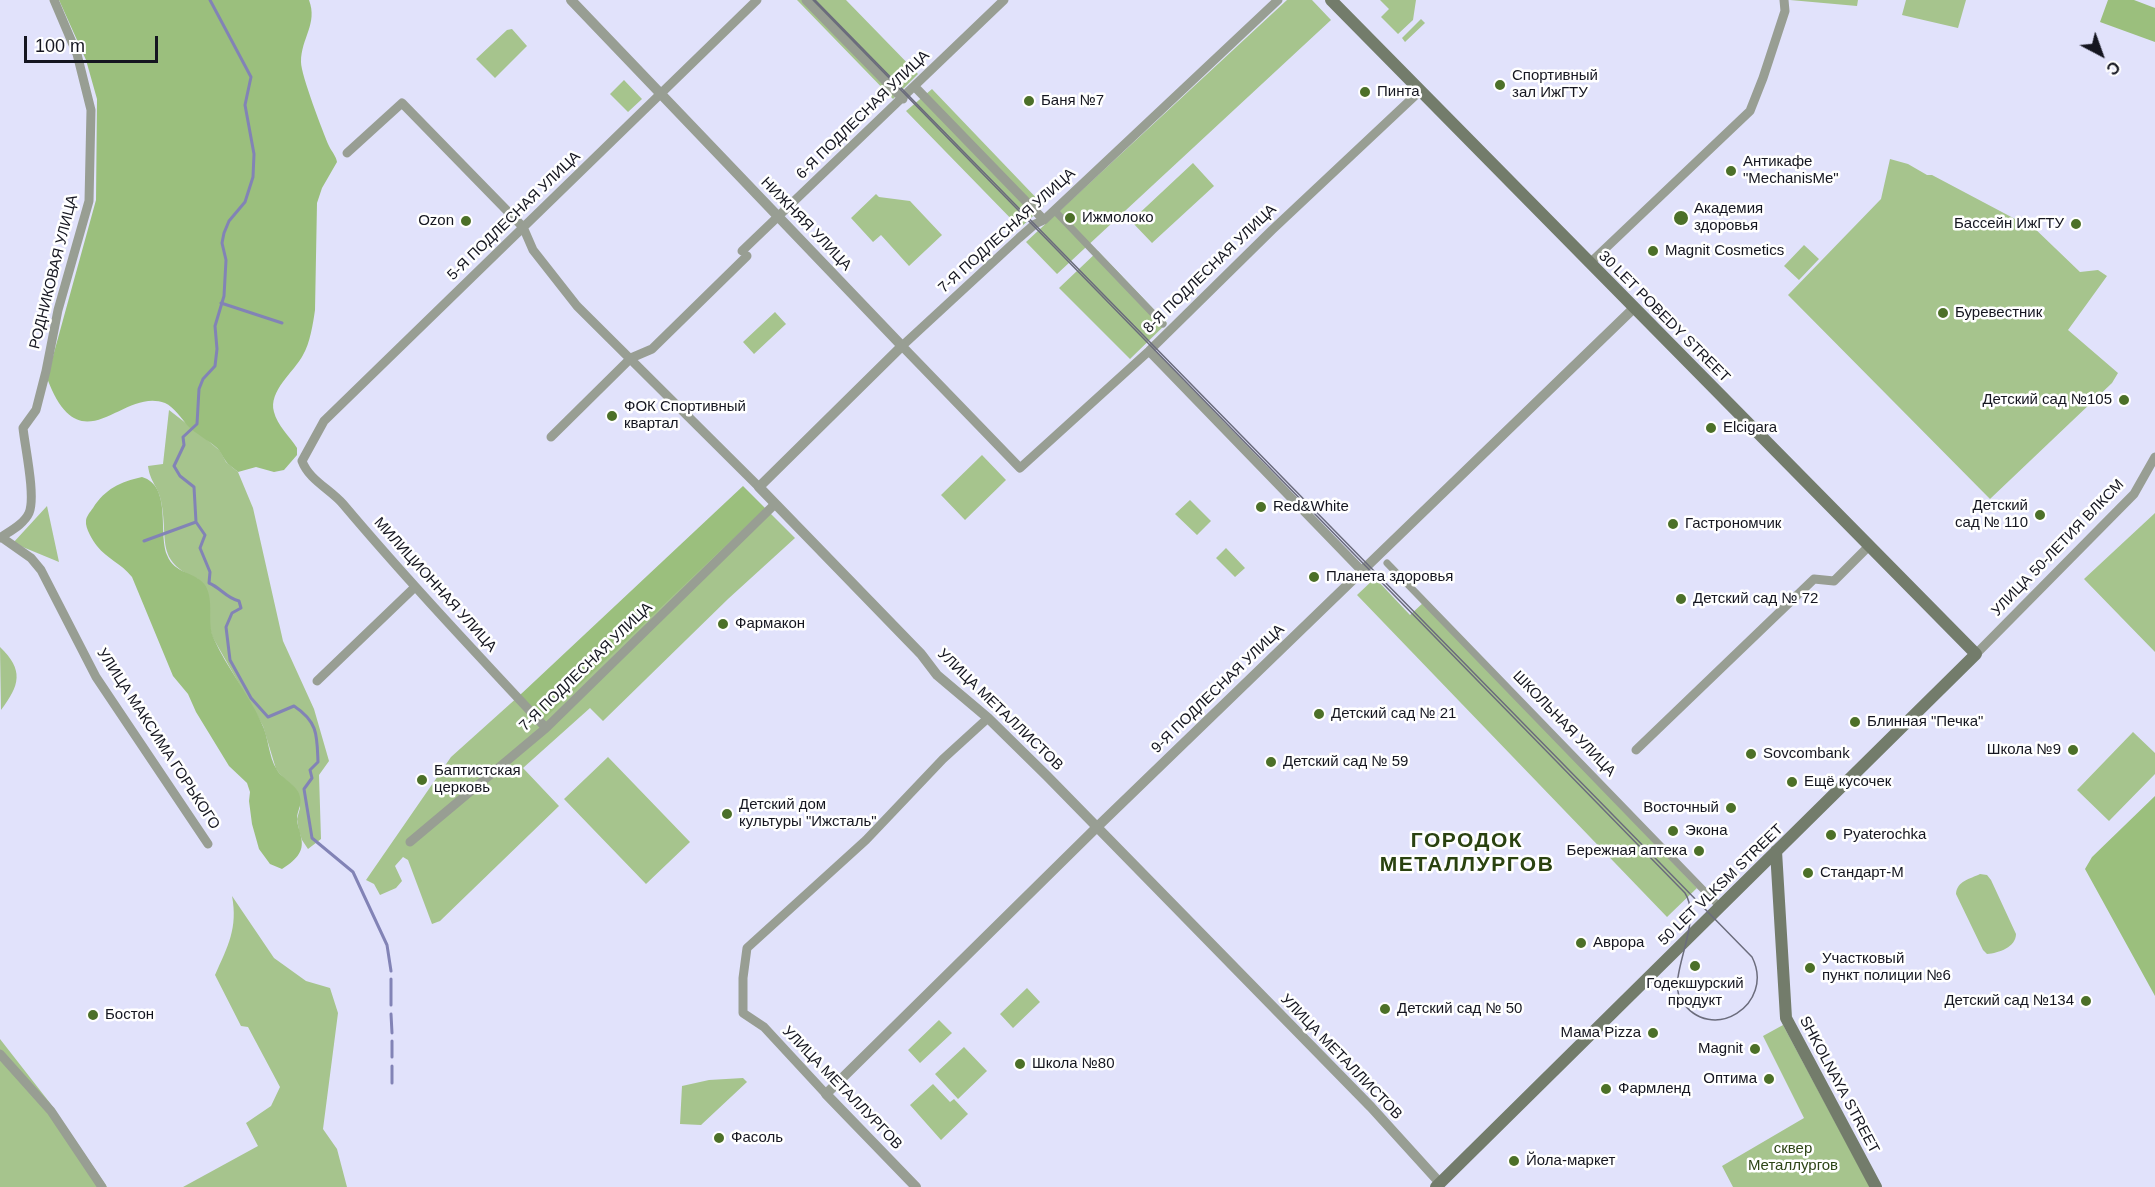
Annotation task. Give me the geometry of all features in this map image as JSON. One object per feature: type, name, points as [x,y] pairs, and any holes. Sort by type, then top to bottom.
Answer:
[{"type":"main road","name":"30 LET POBEDY STREET","points":[[1331,0],[1976,654]]},
{"type":"main road","name":"50 LET VLKSM STREET","points":[[1438,1185],[1976,654]]},
{"type":"main road","name":"SHKOLNAYA STREET","points":[[1776,851],[1786,1018],[1876,1187]]},
{"type":"street","name":"РОДНИКОВАЯ УЛИЦА","points":[[0,537],[17,526],[29,513],[31,494],[23,428],[36,410],[58,310],[89,201],[91,110],[77,54],[54,0]]},
{"type":"street","name":"НИЖНЯЯ УЛИЦА","points":[[571,0],[1020,468]]},
{"type":"street","name":"5-Я ПОДЛЕСНАЯ УЛИЦА","points":[[302,461],[324,421],[756,0]]},
{"type":"street","points":[[806,0],[903,99]]},
{"type":"street","name":"6-Я ПОДЛЕСНАЯ УЛИЦА","points":[[551,437],[632,358],[652,349],[779,217],[1004,0]]},
{"type":"street","name":"7-Я ПОДЛЕСНАЯ УЛИЦА","points":[[759,487],[902,346],[1019,238],[1035,224],[1044,220],[1278,0]]},
{"type":"street","points":[[1590,263],[1750,111],[1785,11],[1784,0]]},
{"type":"street","points":[[915,87],[1044,220]]},
{"type":"street","name":"8-Я ПОДЛЕСНАЯ УЛИЦА","points":[[1020,468],[1149,351],[1272,230],[1420,91]]},
{"type":"street","name":"УЛИЦА МЕТАЛЛИСТОВ","points":[[347,153],[402,103],[523,226],[533,250],[578,306],[759,487],[921,654],[937,675],[988,718],[1371,1107],[1438,1185]]},
{"type":"street","points":[[1054,210],[1163,324]]},
{"type":"street","name":"9-Я ПОДЛЕСНАЯ УЛИЦА","points":[[826,1094],[1096,828],[1634,308]]},
{"type":"street","points":[[1149,351],[1362,571]]},
{"type":"street","name":"УЛИЦА 50-ЛЕТИЯ ВЛКСМ","points":[[1976,654],[2134,494],[2155,457]]},
{"type":"street","name":"МИЛИЦИОННАЯ УЛИЦА","points":[[302,461],[309,474],[338,499],[415,587],[546,728]]},
{"type":"street","name":"7-Я ПОДЛЕСНАЯ УЛИЦА","points":[[410,842],[546,728],[775,504]]},
{"type":"street","name":"УЛИЦА МАКСИМА ГОРЬКОГО","points":[[0,537],[31,558],[41,570],[96,677],[208,844]]},
{"type":"street","points":[[1636,750],[1814,579],[1834,581],[1869,546]]},
{"type":"street","name":"ШКОЛЬНАЯ УЛИЦА","points":[[1387,563],[1720,907]]},
{"type":"street","points":[[317,681],[415,587]]},
{"type":"street","name":"УЛИЦА МЕТАЛЛУРГОВ","points":[[916,1187],[764,1027],[743,1013],[743,978],[747,948],[866,840],[943,759],[988,718]]},
{"type":"street","points":[[0,1054],[51,1111],[102,1187]]},
{"type":"green space","points":[[59,0],[309,0],[312,16],[302,53],[302,69],[308,91],[337,162],[322,188],[317,203],[315,310],[309,339],[303,355],[278,389],[273,404],[278,422],[297,448],[297,455],[284,470],[274,472],[256,467],[238,472],[226,462],[217,448],[191,429],[165,403],[149,401],[103,418],[88,421],[74,418],[60,405],[47,378],[96,200],[97,99],[86,60]]},
{"type":"green space","points":[[797,0],[846,0],[918,74],[893,99]]},
{"type":"green space","points":[[1287,0],[1312,0],[1331,20],[1057,274],[1026,242]]},
{"type":"green space","points":[[1380,0],[1416,0],[1413,20],[1398,34],[1381,17],[1389,9]]},
{"type":"green space","points":[[1790,0],[1858,0],[1857,6]]},
{"type":"green space","points":[[1906,0],[1966,0],[1958,28],[1902,15]]},
{"type":"green space","points":[[2108,0],[2134,0],[2155,8],[2155,42],[2100,22]]},
{"type":"green space","points":[[1421,19],[1425,23],[1405,42],[1402,38]]},
{"type":"green space","points":[[512,29],[527,46],[495,78],[476,59],[507,30]]},
{"type":"green space","points":[[624,80],[642,99],[628,112],[610,94]]},
{"type":"green space","points":[[932,89],[1044,206],[1020,228],[906,111]]},
{"type":"green space","name":"Буревестник","points":[[1890,159],[1932,175],[2017,220],[2030,224],[2080,272],[2098,270],[2107,276],[2068,330],[2118,373],[2112,383],[1990,499],[1788,295],[1881,199]]},
{"type":"green space","points":[[1193,163],[1214,186],[1152,243],[1131,221]]},
{"type":"green space","points":[[876,194],[879,197],[910,201],[942,235],[909,266],[881,235],[873,242],[851,218]]},
{"type":"green space","points":[[1804,245],[1819,259],[1799,280],[1784,266]]},
{"type":"green space","points":[[1098,251],[1167,323],[1130,359],[1059,288]]},
{"type":"green space","points":[[775,312],[786,324],[754,354],[743,342]]},
{"type":"green space","points":[[169,410],[220,451],[226,462],[238,472],[253,508],[283,641],[314,709],[329,761],[319,775],[321,839],[308,849],[299,831],[297,819],[300,808],[293,786],[276,769],[263,726],[212,636],[198,579],[175,565],[166,548],[161,501],[148,466],[163,464]]},
{"type":"green space","points":[[982,455],[1006,480],[965,520],[941,495]]},
{"type":"green space","points":[[142,477],[151,482],[161,500],[167,555],[175,566],[205,585],[210,598],[214,639],[261,722],[277,770],[299,793],[297,819],[301,848],[294,860],[282,869],[270,864],[259,849],[252,824],[250,792],[247,783],[229,766],[196,712],[188,694],[173,676],[132,577],[101,550],[88,531],[86,524],[89,513],[108,491],[127,481]]},
{"type":"green space","points":[[743,486],[765,508],[543,720],[520,695]]},
{"type":"green space","points":[[1190,500],[1211,521],[1197,535],[1175,514]]},
{"type":"green space","points":[[47,506],[59,562],[13,543]]},
{"type":"green space","points":[[765,508],[795,538],[728,599],[603,721],[590,708],[523,768],[559,806],[440,921],[432,924],[408,860],[403,857],[395,866],[402,881],[396,888],[380,895],[374,884],[366,880],[451,757],[520,695]]},
{"type":"green space","points":[[2155,513],[2155,652],[2084,579]]},
{"type":"green space","points":[[1226,548],[1245,568],[1235,577],[1216,558]]},
{"type":"green space","points":[[1375,578],[1410,615],[1424,602],[1697,888],[1667,917],[1357,595]]},
{"type":"green space","points":[[0,647],[13,663],[17,678],[12,693],[1,710]]},
{"type":"green space","points":[[2133,732],[2155,753],[2155,774],[2109,821],[2077,790]]},
{"type":"green space","points":[[608,757],[690,842],[646,884],[564,799]]},
{"type":"green space","points":[[2155,796],[2155,996],[2085,869],[2092,857]]},
{"type":"green space","points":[[1980,874],[1987,875],[1991,880],[2016,934],[2010,946],[1987,954],[1956,894],[1961,883]]},
{"type":"green space","points":[[232,896],[274,958],[306,981],[330,988],[338,1013],[323,1129],[337,1149],[347,1187],[183,1187],[258,1146],[246,1123],[271,1106],[280,1087],[248,1027],[241,1026],[215,975],[228,946],[233,927]]},
{"type":"green space","points":[[1027,988],[1040,1002],[1013,1028],[1000,1014]]},
{"type":"green space","points":[[939,1020],[952,1033],[920,1063],[908,1050]]},
{"type":"green space","name":"сквер Металлургов","points":[[1783,1025],[1870,1187],[1733,1187],[1722,1166],[1804,1118],[1763,1036]]},
{"type":"green space","points":[[0,1039],[50,1103],[107,1187],[0,1187]]},
{"type":"green space","points":[[964,1047],[987,1071],[958,1099],[935,1074]]},
{"type":"green space","points":[[743,1078],[747,1082],[701,1125],[680,1124],[682,1086],[709,1080]]},
{"type":"green space","points":[[933,1084],[950,1102],[954,1099],[968,1114],[941,1140],[910,1105]]},
{"type":"waterway","points":[[210,0],[251,77],[245,105],[254,154],[253,177],[245,202],[229,221],[224,233],[222,243],[226,260],[224,296],[215,326],[217,349],[215,366],[203,379],[199,389],[197,424],[183,437],[184,445],[174,466],[180,476],[194,487],[196,522],[205,535],[200,548],[210,572],[209,583],[239,601],[241,608],[232,613],[226,627],[230,660],[251,698],[268,717],[294,706],[308,718],[315,730],[318,762],[310,770],[312,778],[304,789],[312,838],[353,872],[387,945],[391,971]]},
{"type":"waterway","points":[[221,303],[282,323]]},
{"type":"waterway","points":[[144,541],[196,522]]},
{"type":"waterway","points":[[391,979],[391,1005]]},
{"type":"waterway","points":[[391,1014],[392,1033]]},
{"type":"waterway","points":[[392,1041],[392,1057]]},
{"type":"waterway","points":[[392,1066],[392,1083]]},
{"type":"tram line","points":[[813,0],[1685,893],[1690,905],[1690,919],[1678,977],[1681,1000],[1694,1013],[1708,1019],[1723,1019],[1737,1013],[1748,1003],[1755,990],[1757,974],[1752,957],[815,0]]},
{"type":"place","name":"Спортивный зал ИжГТУ","points":[[1500,85]]},
{"type":"place","name":"Пинта","points":[[1365,92]]},
{"type":"place","name":"Баня №7","points":[[1029,101]]},
{"type":"place","name":"Антикафе \"MechanisMe\"","points":[[1731,171]]},
{"type":"place","name":"Ижмолоко","points":[[1070,218]]},
{"type":"place","name":"Академия здоровья","points":[[1681,218]]},
{"type":"place","name":"Ozon","points":[[466,221]]},
{"type":"place","name":"Бассейн ИжГТУ","points":[[2076,224]]},
{"type":"place","name":"Magnit Cosmetics","points":[[1653,251]]},
{"type":"place","name":"Буревестник","points":[[1943,313]]},
{"type":"place","name":"Детский сад №105","points":[[2124,400]]},
{"type":"place","name":"ФОК Спортивный квартал","points":[[612,416]]},
{"type":"place","name":"Elcigara","points":[[1711,428]]},
{"type":"place","name":"Red&White","points":[[1261,507]]},
{"type":"place","name":"Детский сад № 110","points":[[2040,515]]},
{"type":"place","name":"Гастрономчик","points":[[1673,524]]},
{"type":"place","name":"Планета здоровья","points":[[1314,577]]},
{"type":"place","name":"Детский сад № 72","points":[[1681,599]]},
{"type":"place","name":"Фармакон","points":[[723,624]]},
{"type":"place","name":"Детский сад № 21","points":[[1319,714]]},
{"type":"place","name":"Блинная \"Печка\"","points":[[1855,722]]},
{"type":"place","name":"Школа №9","points":[[2073,750]]},
{"type":"place","name":"Sovcombank","points":[[1751,754]]},
{"type":"place","name":"Детский сад № 59","points":[[1271,762]]},
{"type":"place","name":"Баптистская церковь","points":[[422,780]]},
{"type":"place","name":"Ещё кусочек","points":[[1792,782]]},
{"type":"place","name":"Восточный","points":[[1731,808]]},
{"type":"place","name":"Детский дом культуры \"Ижсталь\"","points":[[727,814]]},
{"type":"place","name":"Экона","points":[[1673,831]]},
{"type":"place","name":"Pyaterochka","points":[[1831,835]]},
{"type":"place","name":"Бережная аптека","points":[[1699,851]]},
{"type":"place","name":"Стандарт-М","points":[[1808,873]]},
{"type":"place","name":"Аврора","points":[[1581,943]]},
{"type":"place","name":"Годекшурский продукт","points":[[1695,966]]},
{"type":"place","name":"Участковый пункт полиции №6","points":[[1810,968]]},
{"type":"place","name":"Детский сад №134","points":[[2086,1001]]},
{"type":"place","name":"Детский сад № 50","points":[[1385,1009]]},
{"type":"place","name":"Бостон","points":[[93,1015]]},
{"type":"place","name":"Мама Pizza","points":[[1653,1033]]},
{"type":"place","name":"Magnit","points":[[1755,1049]]},
{"type":"place","name":"Школа №80","points":[[1020,1064]]},
{"type":"place","name":"Оптима","points":[[1769,1079]]},
{"type":"place","name":"Фармленд","points":[[1606,1089]]},
{"type":"place","name":"Фасоль","points":[[719,1138]]},
{"type":"place","name":"Йола-маркет","points":[[1514,1161]]},
{"type":"district","name":"ГОРОДОК МЕТАЛЛУРГОВ","points":[[1467,853]]}]
